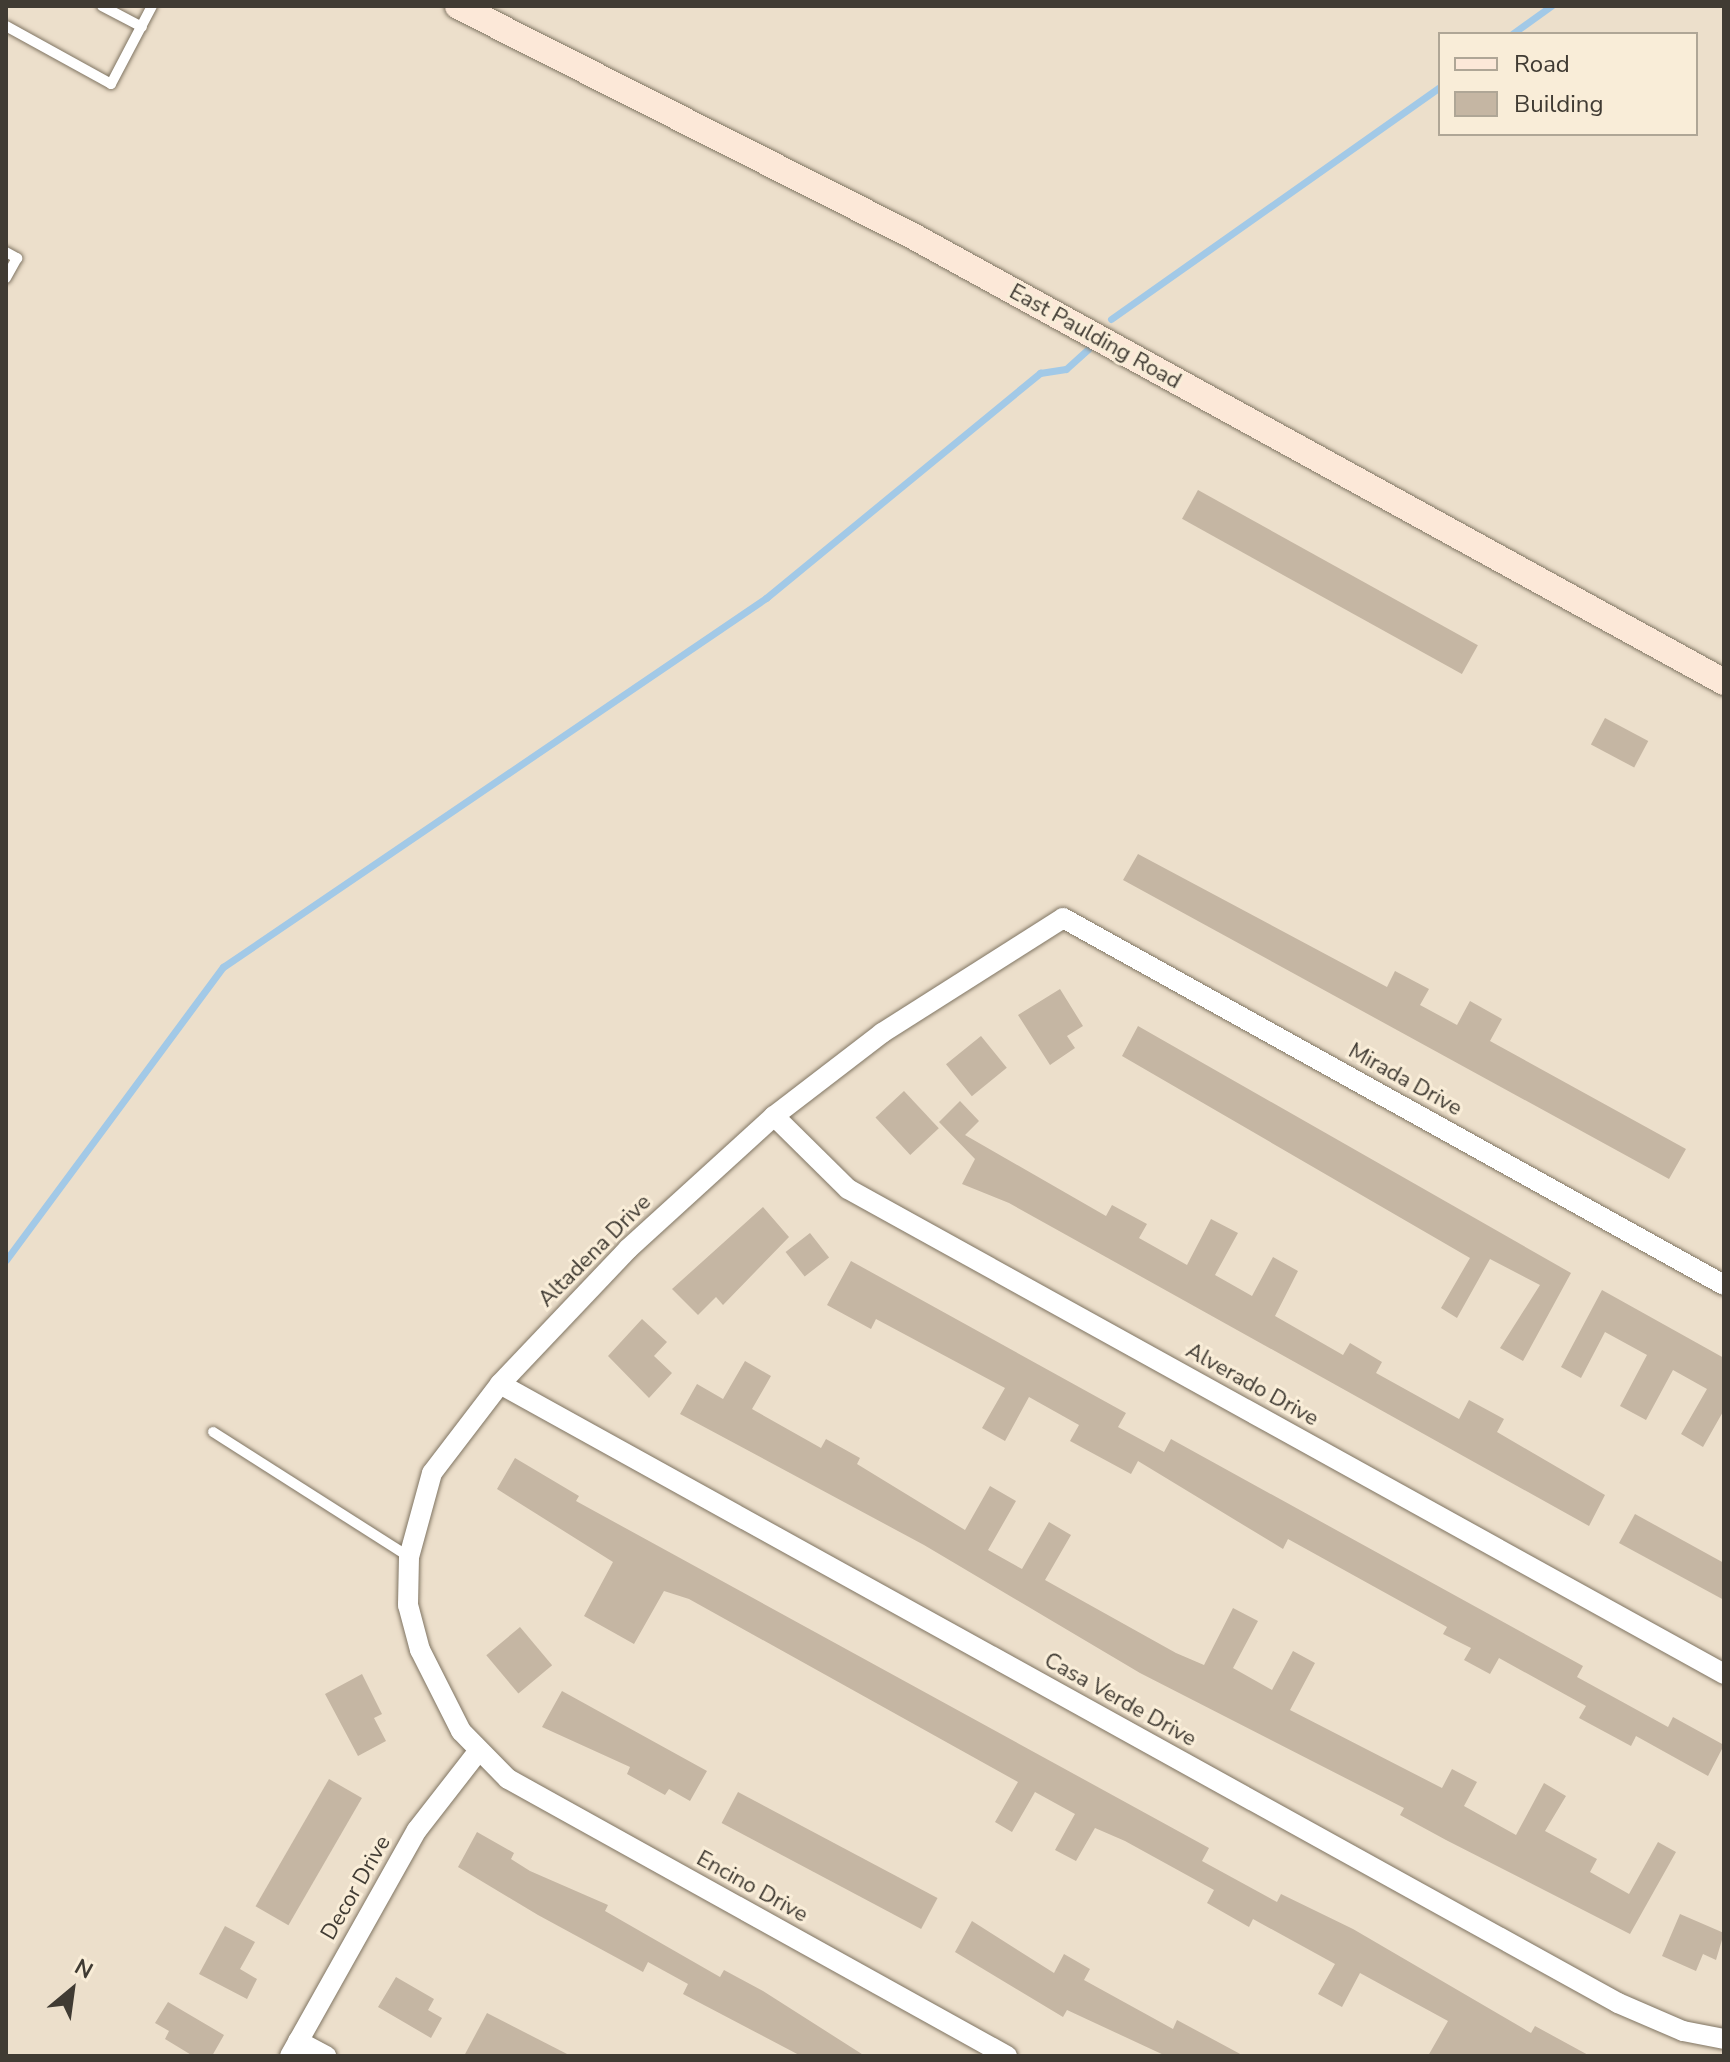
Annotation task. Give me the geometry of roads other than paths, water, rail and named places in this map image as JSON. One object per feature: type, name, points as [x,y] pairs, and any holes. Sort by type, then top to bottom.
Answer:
[{"type":"main road","name":"East Paulding Road","points":[[458,6],[911,235],[1724,682]]},
{"type":"street","name":"Altadena Drive","points":[[477,1753],[420,1650],[408,1605],[409,1557],[432,1473],[500,1384],[628,1249],[774,1116],[882,1033],[1063,918]]},
{"type":"street","name":"Mirada Drive","points":[[1063,918],[1724,1285]]},
{"type":"street","name":"Alverado Drive","points":[[774,1116],[848,1189],[1724,1674]]},
{"type":"street","name":"Casa Verde Drive","points":[[500,1384],[1618,2003],[1683,2031],[1724,2039]]},
{"type":"street","name":"Decor Drive","points":[[294,2048],[417,1830],[477,1753]]},
{"type":"street","name":"Encino Drive","points":[[477,1753],[508,1779],[1007,2056]]},
{"type":"street","points":[[294,2048],[326,2056]]},
{"type":"lane","points":[[102,6],[142,27]]},
{"type":"lane","points":[[6,26],[111,84],[152,6]]},
{"type":"lane","points":[[6,252],[17,258],[6,278]]},
{"type":"lane","points":[[213,1432],[409,1557]]},
{"type":"waterway","points":[[1515,32],[1551,6]]},
{"type":"waterway","points":[[1111,319],[1438,88]]},
{"type":"waterway","points":[[6,1260],[223,967],[766,598],[1040,373],[1066,369],[1088,349]]}]
